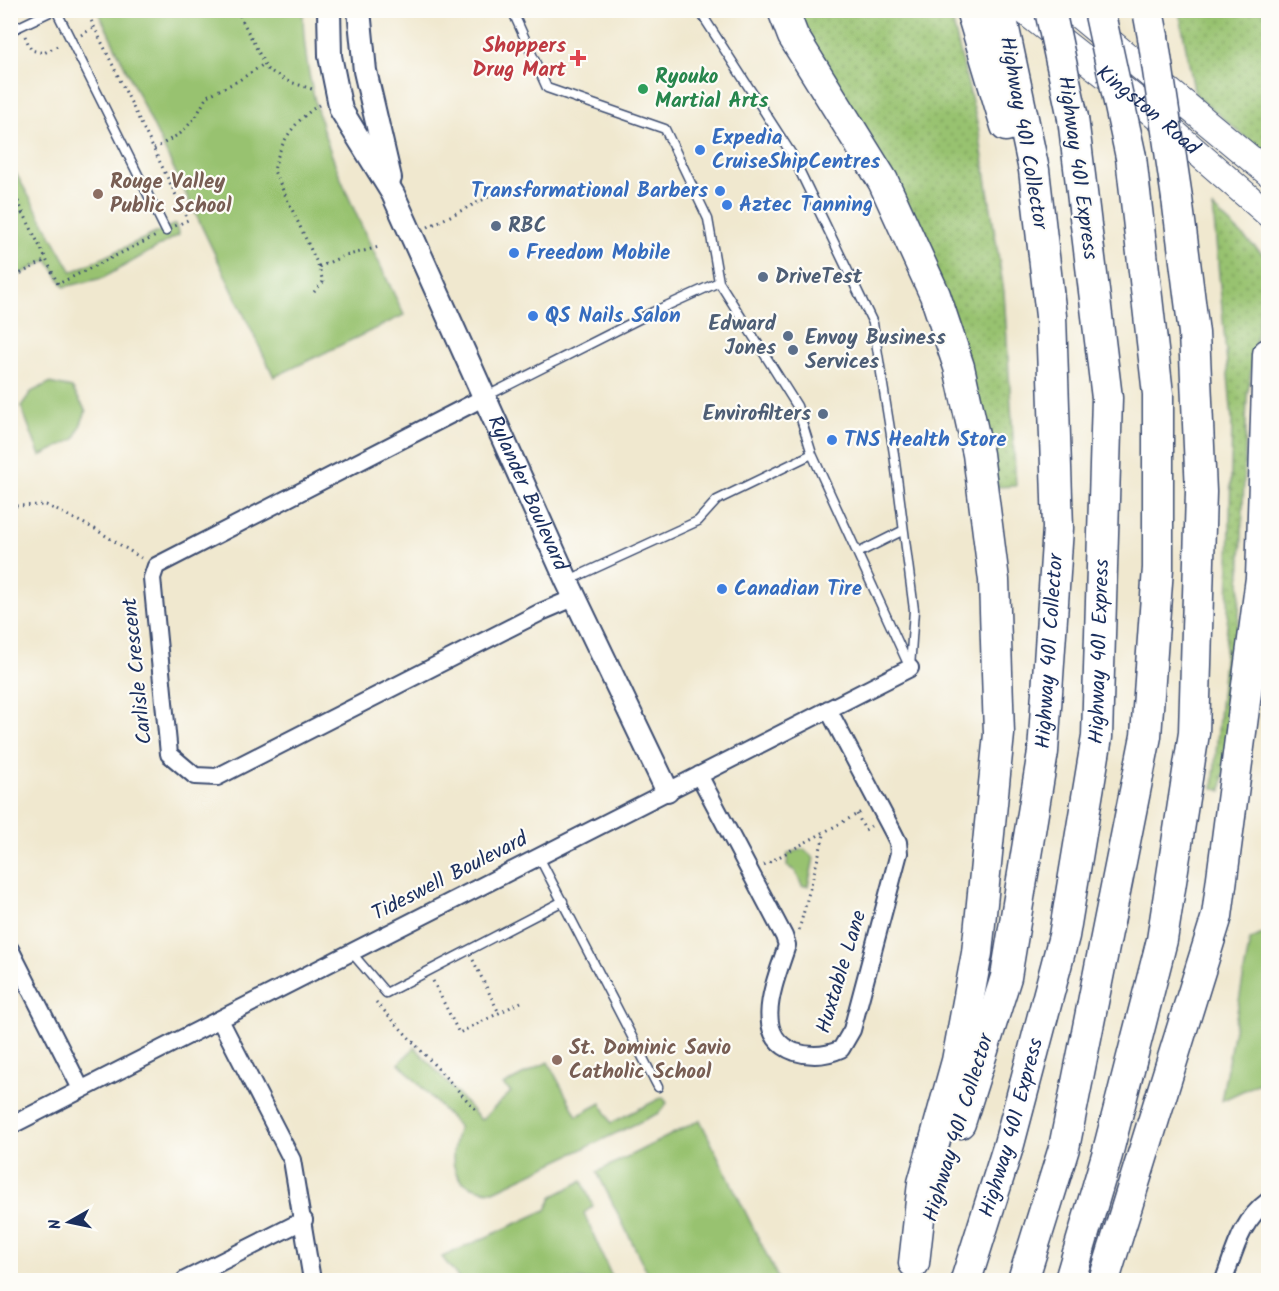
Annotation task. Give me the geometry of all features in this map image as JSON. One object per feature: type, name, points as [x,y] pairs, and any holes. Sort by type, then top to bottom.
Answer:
[{"type":"highway","points":[[783,10],[793,36],[883,181],[936,295],[959,367],[978,454],[994,580],[999,734],[977,953],[957,1061],[923,1183],[912,1272]]},
{"type":"highway","name":"Highway 401 Collector","points":[[912,1272],[931,1223],[1006,977],[1043,752],[1058,528],[1051,316],[1034,170],[1000,10]]},
{"type":"highway","name":"Highway 401 Express","points":[[966,1281],[1009,1144],[1064,936],[1097,737],[1107,398],[1073,118],[1050,10]]},
{"type":"highway","points":[[1023,1281],[1064,1148],[1146,736],[1158,568],[1158,394],[1131,156],[1099,10]]},
{"type":"highway","points":[[975,24],[1016,157],[1051,316]]},
{"type":"highway","points":[[1070,1281],[1107,1155],[1162,940],[1194,733],[1202,492],[1194,333],[1177,198],[1150,24]]},
{"type":"highway","points":[[1104,1281],[1217,916],[1261,578],[1268,359]]},
{"type":"main road","name":"Kingston Road","points":[[1023,10],[1138,101],[1269,214]]},
{"type":"main road","name":"Kingston Road","points":[[1072,10],[1269,173]]},
{"type":"street","name":"Rylander Boulevard","points":[[329,10],[330,56],[341,110],[393,194],[571,589],[668,790]]},
{"type":"street","name":"Rylander Boulevard","points":[[359,10],[366,71],[393,194]]},
{"type":"street","points":[[156,566],[483,398]]},
{"type":"street","name":"Carlisle Crescent","points":[[156,566],[152,578],[169,754],[195,776],[217,777],[541,612],[571,589]]},
{"type":"street","name":"Tideswell Boulevard","points":[[10,1126],[910,668]]},
{"type":"street","name":"Huxtable Lane","points":[[787,945],[769,1009],[771,1031],[784,1048],[800,1053],[815,1056],[841,1049],[852,1030],[899,853],[898,842],[828,710]]},
{"type":"street","points":[[699,775],[787,945]]},
{"type":"street","points":[[10,949],[81,1089]]},
{"type":"street","points":[[220,1020],[292,1160],[304,1220],[312,1281]]},
{"type":"street","points":[[1224,1281],[1243,1228],[1254,1212],[1269,1201]]},
{"type":"street","points":[[185,1281],[304,1220]]},
{"type":"lane","points":[[10,31],[55,10],[166,231]]},
{"type":"lane","points":[[512,10],[547,88],[666,129],[708,219],[718,282],[797,406],[812,454],[910,668]]},
{"type":"lane","points":[[699,10],[791,153],[873,323],[894,454],[902,531],[914,610],[910,668]]},
{"type":"lane","points":[[483,398],[652,312],[718,282]]},
{"type":"lane","points":[[571,589],[698,520],[717,500],[812,454]]},
{"type":"lane","points":[[858,554],[902,531]]},
{"type":"lane","points":[[539,857],[658,1087]]},
{"type":"lane","points":[[351,952],[386,993],[563,901]]},
{"type":"path","points":[[10,185],[58,284],[188,220],[86,10]]},
{"type":"path","points":[[237,10],[267,69],[287,81],[315,90]]},
{"type":"path","points":[[20,27],[31,50],[44,53],[94,28]]},
{"type":"path","points":[[154,149],[181,133],[196,117],[207,96],[238,81],[264,64]]},
{"type":"path","points":[[314,292],[323,282],[319,267],[274,171],[277,156],[286,136],[304,114],[319,105]]},
{"type":"path","points":[[411,236],[511,186]]},
{"type":"path","points":[[10,219],[24,213]]},
{"type":"path","points":[[319,267],[341,257],[379,247]]},
{"type":"path","points":[[10,279],[46,260]]},
{"type":"path","points":[[10,499],[11,505],[46,505],[95,530],[156,566]]},
{"type":"path","points":[[749,873],[878,803]]},
{"type":"path","points":[[787,945],[796,943],[824,834]]},
{"type":"path","points":[[468,950],[499,1013]]},
{"type":"path","points":[[428,971],[459,1033],[521,1002]]},
{"type":"path","points":[[370,995],[478,1112]]},
{"type":"green space","points":[[98,11],[303,11],[305,51],[312,91],[323,130],[352,205],[404,315],[274,377]]},
{"type":"green space","points":[[795,11],[950,11],[978,126],[1004,292],[1016,486],[994,487],[964,352]]},
{"type":"green space","points":[[1179,11],[1268,11],[1268,156],[1195,95]]},
{"type":"green space","points":[[10,163],[72,272],[175,224],[179,235],[103,278],[64,287],[48,260],[11,279]]},
{"type":"green space","points":[[1213,208],[1268,259],[1247,398],[1239,616],[1222,791],[1213,788],[1228,614],[1232,420]]},
{"type":"green space","points":[[49,383],[72,388],[86,411],[75,439],[40,456],[21,406],[31,392]]},
{"type":"green space","points":[[804,849],[814,858],[808,886],[802,886],[795,871],[787,866],[788,853]]},
{"type":"green space","points":[[1268,931],[1268,1079],[1221,1101],[1250,940]]},
{"type":"green space","points":[[415,1047],[481,1120],[511,1092],[503,1085],[548,1062],[577,1116],[601,1103],[611,1123],[663,1097],[667,1103],[659,1113],[494,1191],[479,1189],[460,1179],[455,1171],[453,1151],[459,1127],[399,1063]]},
{"type":"green space","points":[[700,1120],[779,1280],[651,1280],[597,1172]]},
{"type":"green space","points":[[582,1181],[593,1206],[584,1213],[613,1280],[460,1280],[442,1257],[546,1210],[553,1196]]},
{"type":"place","name":"Shoppers Drug Mart","points":[[578,58]]},
{"type":"place","name":"Ryouko Martial Arts","points":[[643,89]]},
{"type":"place","name":"Expedia CruiseShipCentres","points":[[700,150]]},
{"type":"place","name":"Transformational Barbers","points":[[720,191]]},
{"type":"place","name":"Rouge Valley Public School","points":[[98,194]]},
{"type":"place","name":"Aztec Tanning","points":[[727,205]]},
{"type":"place","name":"RBC","points":[[496,226]]},
{"type":"place","name":"Freedom Mobile","points":[[514,253]]},
{"type":"place","name":"DriveTest","points":[[763,277]]},
{"type":"place","name":"QS Nails Salon","points":[[533,316]]},
{"type":"place","name":"Edward Jones","points":[[788,336]]},
{"type":"place","name":"Envoy Business Services","points":[[793,350]]},
{"type":"place","name":"Envirofilters","points":[[823,414]]},
{"type":"place","name":"TNS Health Store","points":[[832,440]]},
{"type":"place","name":"Canadian Tire","points":[[722,589]]},
{"type":"place","name":"St. Dominic Savio Catholic School","points":[[557,1060]]}]
